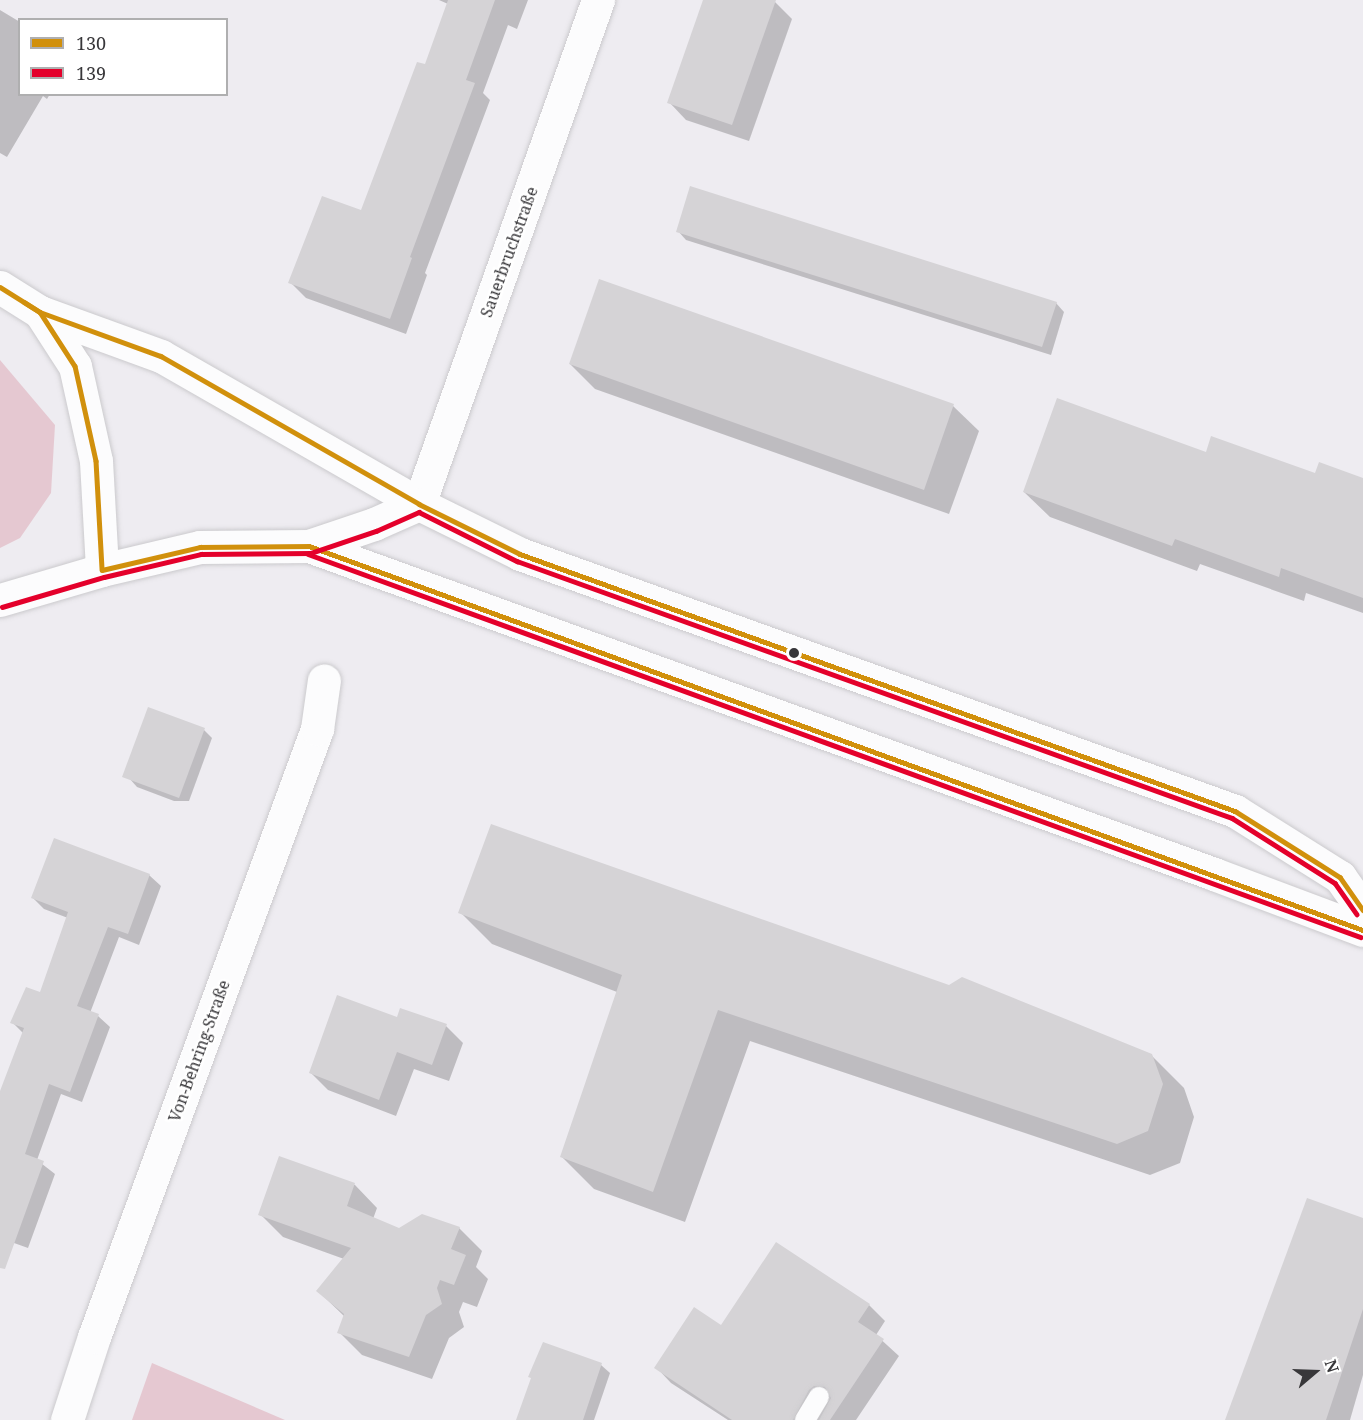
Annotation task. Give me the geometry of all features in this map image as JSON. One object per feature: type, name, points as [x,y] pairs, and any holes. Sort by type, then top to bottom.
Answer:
[{"type":"main road","name":"Sauerbruchstraße","points":[[418,504],[598,0]]},
{"type":"main road","points":[[0,287],[40,312],[161,356],[418,504],[520,554],[1235,811],[1340,877],[1363,910]]},
{"type":"main road","points":[[40,312],[75,366],[96,461],[102,570]]},
{"type":"main road","points":[[0,600],[102,570],[200,547],[309,546],[374,524],[418,504]]},
{"type":"main road","points":[[309,546],[1363,930]]},
{"type":"main road","name":"Von-Behring-Straße","points":[[67,1420],[98,1325],[317,729],[324,680]]},
{"type":"lane","points":[[805,1420],[819,1397]]},
{"type":"shaded area","points":[[0,360],[55,425],[51,493],[20,538],[0,548]]},
{"type":"shaded area","points":[[152,1363],[285,1420],[132,1420]]},
{"type":"building","points":[[448,0],[495,0],[466,80],[475,83],[410,257],[412,258],[390,319],[288,283],[322,196],[361,210],[417,62],[425,64]]},
{"type":"building","points":[[703,0],[776,0],[732,125],[667,103]]},
{"type":"building","points":[[690,186],[1057,302],[1042,347],[676,232]]},
{"type":"building","points":[[599,279],[954,404],[924,490],[569,364]]},
{"type":"building","points":[[1057,398],[1206,452],[1211,436],[1315,473],[1319,462],[1363,478],[1363,598],[1281,568],[1279,577],[1175,539],[1172,546],[1023,492]]},
{"type":"building","points":[[148,707],[205,728],[179,798],[122,777]]},
{"type":"building","points":[[491,824],[949,985],[962,977],[1152,1054],[1163,1084],[1148,1131],[1117,1144],[718,1010],[653,1192],[560,1157],[622,975],[458,913]]},
{"type":"building","points":[[54,838],[150,874],[128,934],[108,927],[77,1006],[99,1014],[70,1092],[49,1084],[25,1154],[44,1161],[5,1269],[0,1268],[0,1091],[24,1028],[10,1023],[26,987],[40,992],[68,912],[31,898]]},
{"type":"building","points":[[337,995],[397,1017],[400,1008],[447,1024],[432,1065],[397,1052],[379,1100],[309,1073]]},
{"type":"building","points":[[279,1156],[355,1183],[347,1206],[399,1228],[422,1214],[460,1227],[451,1249],[466,1255],[454,1285],[440,1280],[437,1288],[442,1304],[426,1315],[409,1357],[337,1333],[344,1314],[316,1291],[351,1248],[258,1215]]},
{"type":"building","points":[[1307,1198],[1363,1218],[1363,1309],[1326,1420],[1225,1420]]},
{"type":"building","points":[[776,1242],[870,1304],[858,1322],[884,1339],[830,1420],[819,1420],[831,1398],[825,1387],[814,1386],[809,1390],[793,1420],[732,1420],[654,1368],[694,1307],[721,1325]]},
{"type":"building","points":[[543,1342],[602,1363],[583,1420],[516,1420],[531,1378],[528,1377]]},
{"type":"transit line","name":"130","points":[[0,287],[40,312],[75,366],[96,461],[102,570],[200,547],[309,546],[1363,930]]},
{"type":"transit line","name":"130","points":[[24,302],[40,312],[161,356],[419,504],[520,554],[1235,811],[1340,877],[1363,910]]},
{"type":"transit line","name":"139","points":[[2,607],[104,577],[201,554],[311,553],[376,531],[419,512],[517,561],[1232,818],[1335,883],[1357,914]]},
{"type":"transit line","name":"139","points":[[288,554],[308,554],[1360,937]]}]
